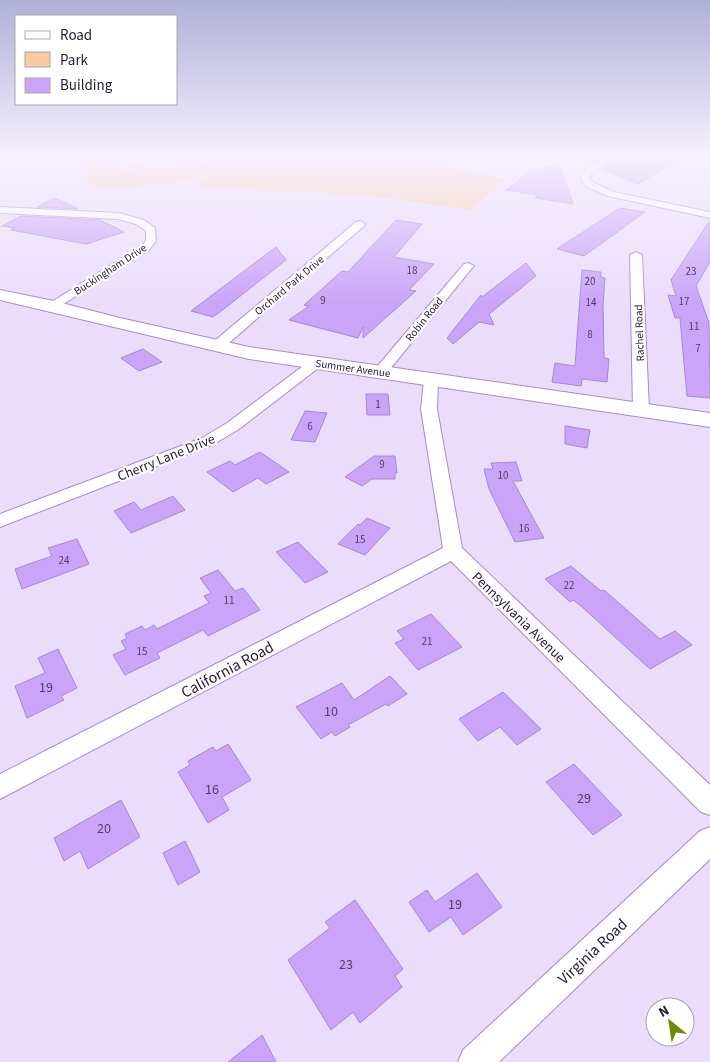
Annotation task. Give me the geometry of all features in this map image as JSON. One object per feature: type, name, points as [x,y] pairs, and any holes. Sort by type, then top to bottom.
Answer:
[{"type":"street","points":[[670,207],[710,215]]},
{"type":"street","name":"Buckingham Drive","points":[[0,210],[118,216],[140,222],[152,232],[151,241],[145,248],[54,306]]},
{"type":"street","name":"Orchard Park Drive","points":[[217,346],[360,224]]},
{"type":"street","name":"Rachel Road","points":[[636,255],[641,410]]},
{"type":"street","name":"Robin Road","points":[[381,371],[468,266]]},
{"type":"street","name":"Summer Avenue","points":[[0,295],[54,306],[117,323],[249,353],[710,420]]},
{"type":"street","name":"Cherry Lane Drive","points":[[0,521],[208,442],[233,426],[316,363]]},
{"type":"street","name":"Pennsylvania Avenue","points":[[431,380],[430,409],[448,530],[454,551],[469,568],[710,803]]},
{"type":"street","name":"California Road","points":[[0,787],[454,551]]},
{"type":"street","name":"Virginia Road","points":[[475,1062],[710,840]]},
{"type":"green space","points":[[446,207],[474,207],[470,210]]},
{"type":"building","points":[[37,207],[73,207],[78,209]]},
{"type":"building","points":[[620,208],[645,212],[584,256],[557,249]]},
{"type":"building","points":[[21,216],[100,220],[124,232],[86,244],[11,230],[15,228],[2,226]]},
{"type":"building","points":[[396,220],[422,224],[394,257],[434,264],[409,290],[416,291],[363,338],[363,327],[358,338],[289,320],[309,306],[304,305],[342,271],[348,272]]},
{"type":"building","points":[[710,220],[710,262],[696,286],[709,323],[710,398],[687,396],[680,318],[675,318],[668,295],[676,296],[671,280]]},
{"type":"building","points":[[276,247],[286,260],[229,305],[213,317],[191,311]]},
{"type":"building","points":[[526,263],[536,276],[489,314],[494,325],[479,322],[453,344],[447,338],[481,295],[482,297]]},
{"type":"building","points":[[582,270],[601,272],[601,277],[605,278],[603,304],[604,358],[609,359],[607,382],[582,379],[581,386],[552,382],[555,363],[575,366]]},
{"type":"building","points":[[143,349],[162,362],[139,371],[121,358]]},
{"type":"building","points":[[366,394],[388,394],[390,415],[367,415]]},
{"type":"building","points":[[305,411],[327,413],[315,442],[291,440]]},
{"type":"building","points":[[565,426],[590,430],[587,448],[565,444]]},
{"type":"building","points":[[260,452],[289,472],[266,484],[258,478],[233,492],[207,472],[230,461],[235,465]]},
{"type":"building","points":[[374,456],[395,456],[397,473],[395,473],[395,479],[372,479],[362,486],[345,477]]},
{"type":"building","points":[[516,462],[522,481],[513,481],[544,538],[515,542],[489,489],[484,469],[493,469],[491,463]]},
{"type":"building","points":[[173,496],[185,510],[131,533],[114,511],[134,502],[141,510]]},
{"type":"building","points":[[367,518],[390,528],[365,555],[338,544],[358,524],[360,525]]},
{"type":"building","points":[[77,539],[89,564],[22,589],[15,569],[52,556],[48,548]]},
{"type":"building","points":[[298,542],[328,572],[305,583],[276,552]]},
{"type":"building","points":[[571,566],[601,591],[604,590],[660,639],[675,631],[692,645],[650,669],[581,606],[573,600],[570,602],[545,579]]},
{"type":"building","points":[[218,570],[235,591],[243,588],[260,610],[208,636],[203,630],[157,653],[160,658],[125,675],[113,655],[126,649],[121,641],[127,638],[125,634],[142,626],[145,630],[154,625],[157,629],[209,603],[204,596],[211,593],[200,578]]},
{"type":"building","points":[[431,614],[462,647],[418,670],[395,643],[404,639],[397,631]]},
{"type":"building","points":[[58,649],[77,688],[61,696],[64,700],[27,718],[15,686],[45,673],[38,658]]},
{"type":"building","points":[[390,676],[407,694],[388,706],[386,704],[348,725],[350,727],[335,736],[332,732],[321,739],[296,707],[342,683],[354,700]]},
{"type":"building","points":[[503,692],[541,729],[517,745],[500,727],[478,741],[459,719]]},
{"type":"building","points":[[228,744],[251,780],[222,797],[229,810],[208,823],[178,772],[190,765],[188,761],[213,747],[216,751]]},
{"type":"building","points":[[574,764],[622,815],[593,835],[546,782]]},
{"type":"building","points":[[121,800],[140,837],[88,869],[80,851],[64,861],[54,838]]},
{"type":"building","points":[[185,841],[200,872],[178,885],[163,853]]},
{"type":"building","points":[[477,873],[502,907],[463,935],[451,917],[429,932],[409,902],[427,890],[435,902]]},
{"type":"building","points":[[355,900],[403,969],[395,976],[402,987],[360,1023],[353,1012],[331,1030],[288,960],[330,928],[325,922]]},
{"type":"building","points":[[262,1035],[276,1062],[228,1062]]}]
